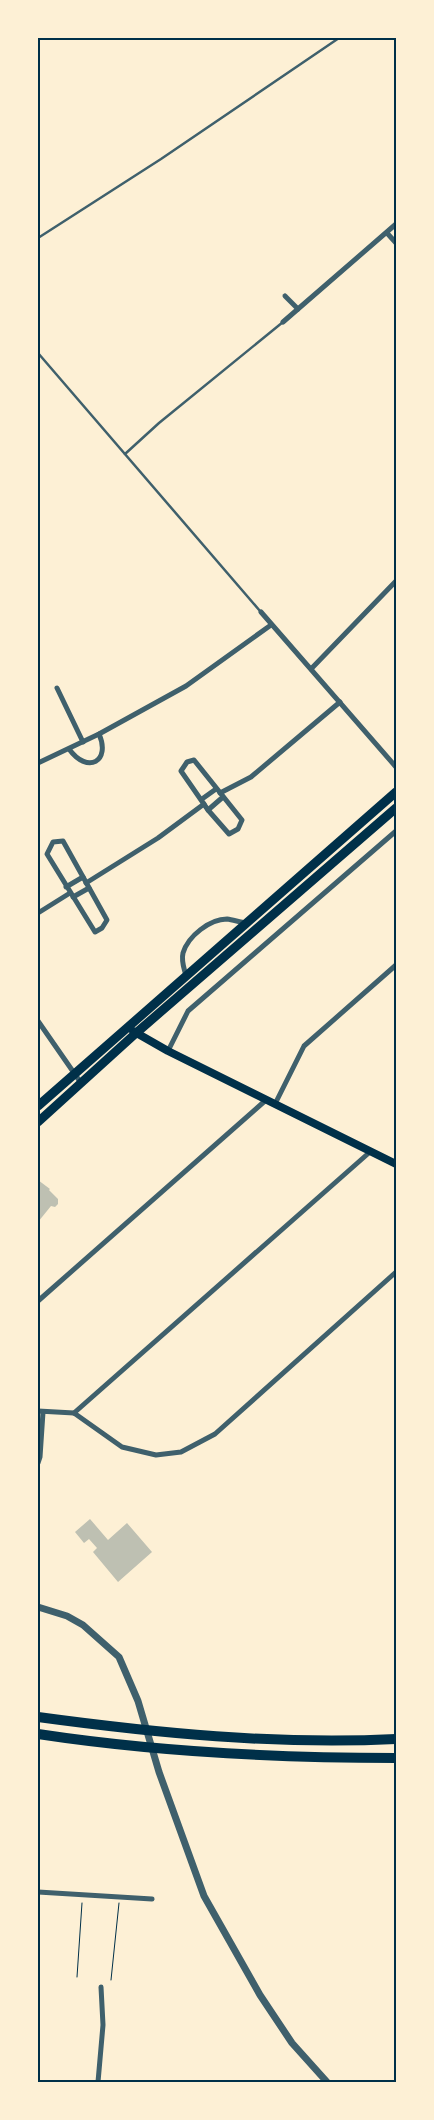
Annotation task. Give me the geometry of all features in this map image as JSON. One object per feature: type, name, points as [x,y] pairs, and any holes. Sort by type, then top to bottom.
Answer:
[{"type":"highway","points":[[38,1717],[137,1730],[265,1739],[354,1741],[396,1739]]},
{"type":"highway","points":[[38,1734],[112,1744],[214,1754],[300,1758],[396,1758]]},
{"type":"main road","points":[[38,1106],[396,792]]},
{"type":"main road","points":[[38,1122],[135,1034],[396,808]]},
{"type":"main road","points":[[128,1026],[135,1034],[168,1051],[396,1164]]},
{"type":"street","points":[[283,322],[396,224]]},
{"type":"street","points":[[387,233],[396,243]]},
{"type":"street","points":[[286,296],[298,310]]},
{"type":"street","points":[[311,668],[395,584]]},
{"type":"street","points":[[261,612],[396,767]]},
{"type":"street","points":[[38,763],[99,734],[186,686],[272,625]]},
{"type":"street","points":[[57,688],[83,742]]},
{"type":"street","points":[[38,913],[71,895],[86,883],[158,838],[203,802],[251,777],[340,702]]},
{"type":"street","points":[[69,749],[76,759],[83,763],[98,759],[102,754],[103,742],[99,734]]},
{"type":"street","points":[[194,760],[242,820],[238,830],[229,834],[203,802],[181,771],[187,762],[194,760]]},
{"type":"street","points":[[208,810],[220,793]]},
{"type":"street","points":[[168,1051],[188,1011],[396,831]]},
{"type":"street","points":[[63,841],[107,920],[102,928],[95,932],[66,886],[48,854],[53,842],[63,841]]},
{"type":"street","points":[[66,886],[86,883]]},
{"type":"street","points":[[186,976],[182,960],[184,952],[188,944],[204,928],[214,922],[226,919],[246,923]]},
{"type":"street","points":[[275,1104],[304,1046],[396,965]]},
{"type":"street","points":[[38,1020],[81,1083]]},
{"type":"street","points":[[38,1301],[266,1100]]},
{"type":"street","points":[[74,1413],[371,1151]]},
{"type":"street","points":[[38,1463],[40,1457],[40,1411],[74,1413],[122,1447],[156,1455],[181,1452],[215,1434],[396,1272]]},
{"type":"street","points":[[38,1607],[67,1616],[98,1637],[119,1657],[138,1701],[159,1772],[204,1896],[260,1995],[286,2035],[327,2082]]},
{"type":"street","points":[[38,1892],[152,1899]]},
{"type":"street","points":[[98,2082],[103,2025],[101,1987]]},
{"type":"lane","points":[[38,238],[161,160],[339,38]]},
{"type":"lane","points":[[125,455],[159,423],[283,322]]},
{"type":"lane","points":[[38,353],[261,612]]},
{"type":"path","points":[[76,1977],[82,1895]]},
{"type":"path","points":[[111,1980],[120,1897]]},
{"type":"building","points":[[38,1180],[50,1189],[58,1199],[58,1204],[55,1207],[51,1206],[38,1222]]},
{"type":"building","points":[[90,1519],[108,1540],[127,1523],[152,1552],[118,1582],[93,1552],[97,1548],[89,1539],[84,1543],[75,1532]]}]
